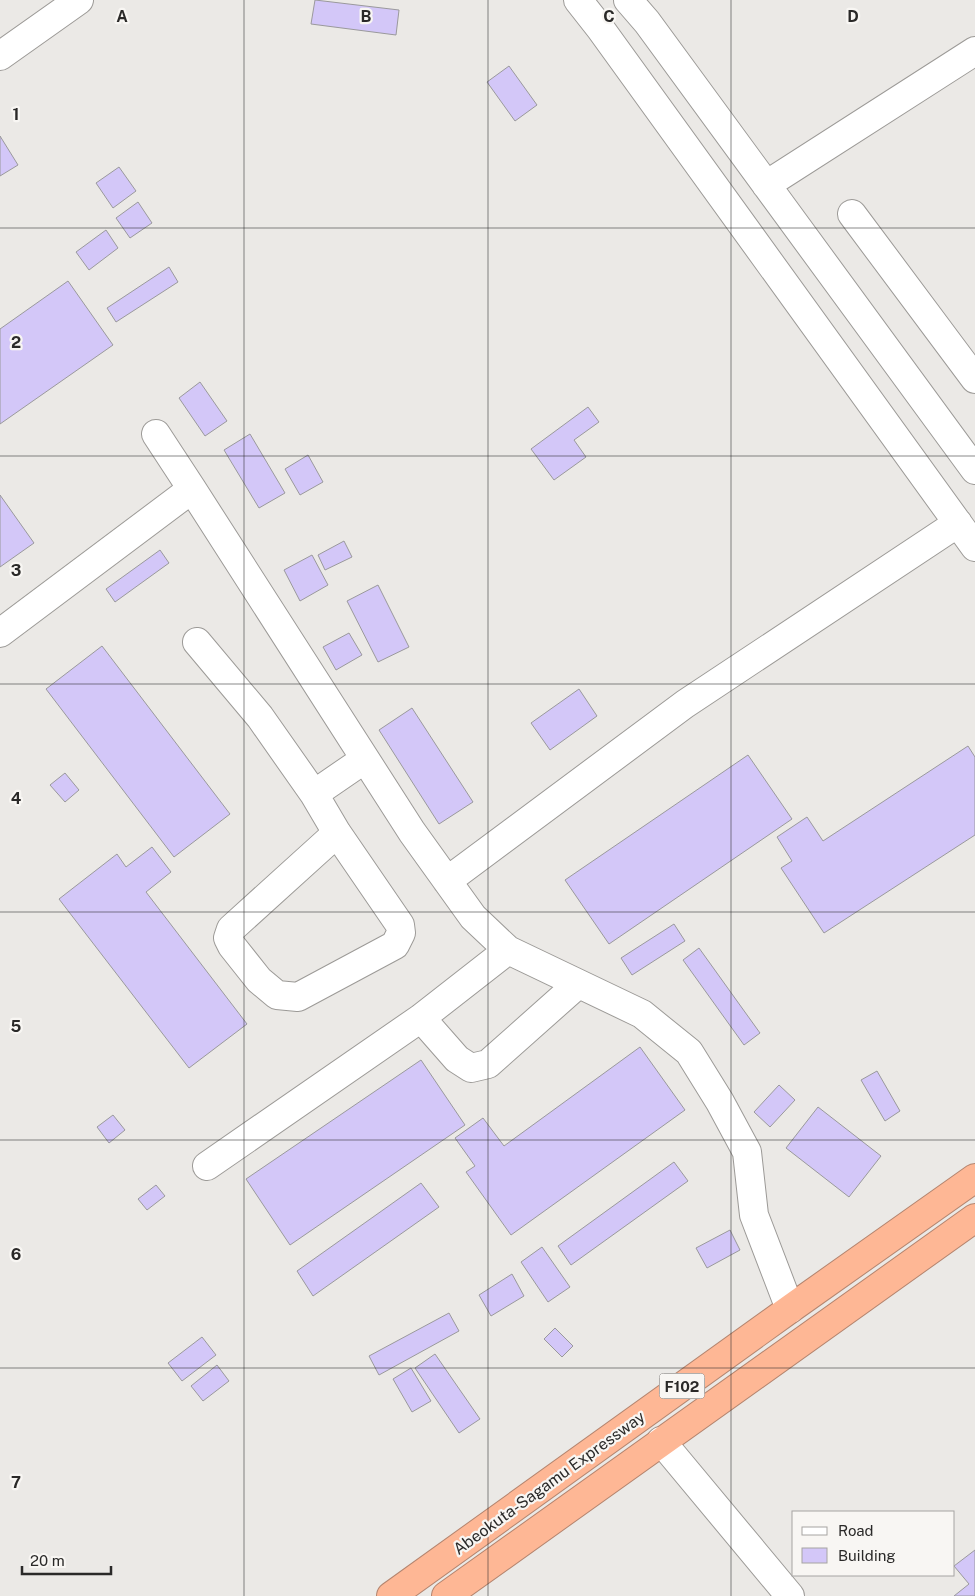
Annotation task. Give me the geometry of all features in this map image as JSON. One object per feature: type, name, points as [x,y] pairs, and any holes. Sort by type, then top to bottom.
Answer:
[{"type":"highway","name":"Abeokuta-Sagamu Expressway","points":[[391,1596],[975,1178]]},
{"type":"highway","name":"Abeokuta-Sagamu Expressway","points":[[446,1596],[975,1218]]},
{"type":"street","points":[[0,56],[79,0]]},
{"type":"street","points":[[578,0],[975,547]]},
{"type":"street","points":[[628,0],[647,22],[975,470]]},
{"type":"street","points":[[766,184],[975,51]]},
{"type":"street","points":[[852,214],[975,379]]},
{"type":"street","points":[[156,434],[412,832],[473,917],[508,950],[642,1014],[689,1052],[720,1102],[747,1152],[754,1215],[790,1309]]},
{"type":"street","points":[[0,633],[192,489]]},
{"type":"street","points":[[447,881],[685,704],[958,523]]},
{"type":"street","points":[[197,642],[260,717],[314,794],[400,925],[400,933],[395,945],[298,997],[277,995],[259,980],[232,946],[228,938],[231,929],[338,833]]},
{"type":"street","points":[[314,794],[365,759]]},
{"type":"street","points":[[207,1166],[421,1018],[508,950]]},
{"type":"street","points":[[421,1018],[457,1059],[471,1068],[488,1064],[578,984]]},
{"type":"street","points":[[661,1441],[790,1596]]},
{"type":"building","points":[[315,0],[399,10],[396,35],[311,24]]},
{"type":"building","points":[[509,66],[537,105],[515,121],[487,82]]},
{"type":"building","points":[[0,136],[18,165],[0,176]]},
{"type":"building","points":[[119,167],[136,191],[113,208],[96,183]]},
{"type":"building","points":[[138,202],[152,223],[130,238],[116,218]]},
{"type":"building","points":[[106,230],[118,248],[89,270],[76,252]]},
{"type":"building","points":[[169,267],[178,282],[116,322],[107,308]]},
{"type":"building","points":[[68,281],[113,345],[0,424],[0,329]]},
{"type":"building","points":[[200,382],[227,421],[205,436],[179,398]]},
{"type":"building","points":[[588,407],[599,422],[574,440],[586,457],[554,480],[531,449]]},
{"type":"building","points":[[250,434],[285,493],[259,508],[224,450]]},
{"type":"building","points":[[308,455],[323,482],[300,495],[285,469]]},
{"type":"building","points":[[0,495],[34,543],[0,567]]},
{"type":"building","points":[[344,541],[352,557],[325,570],[318,555]]},
{"type":"building","points":[[160,550],[169,563],[115,602],[106,589]]},
{"type":"building","points":[[312,555],[328,585],[300,601],[284,570]]},
{"type":"building","points":[[378,585],[409,647],[378,662],[347,601]]},
{"type":"building","points":[[349,633],[362,655],[336,670],[323,647]]},
{"type":"building","points":[[102,646],[230,814],[174,857],[46,689]]},
{"type":"building","points":[[579,689],[597,716],[550,750],[531,723]]},
{"type":"building","points":[[412,708],[473,802],[439,824],[379,730]]},
{"type":"building","points":[[968,746],[975,757],[975,835],[824,933],[781,868],[792,861],[777,837],[807,817],[823,841]]},
{"type":"building","points":[[748,755],[792,819],[609,944],[565,880]]},
{"type":"building","points":[[65,773],[79,790],[65,802],[50,785]]},
{"type":"building","points":[[152,847],[171,872],[146,892],[247,1024],[189,1068],[59,899],[117,854],[126,867]]},
{"type":"building","points":[[674,924],[685,941],[632,975],[621,958]]},
{"type":"building","points":[[699,948],[760,1033],[744,1045],[683,960]]},
{"type":"building","points":[[640,1047],[685,1110],[511,1235],[466,1172],[475,1166],[455,1138],[483,1118],[504,1146]]},
{"type":"building","points":[[421,1060],[465,1125],[290,1245],[246,1179]]},
{"type":"building","points":[[877,1071],[900,1111],[885,1121],[861,1080]]},
{"type":"building","points":[[779,1085],[795,1100],[770,1127],[754,1112]]},
{"type":"building","points":[[818,1107],[881,1156],[849,1197],[786,1148]]},
{"type":"building","points":[[113,1115],[125,1130],[109,1143],[97,1127]]},
{"type":"building","points":[[674,1162],[688,1181],[571,1265],[558,1246]]},
{"type":"building","points":[[421,1183],[439,1207],[313,1296],[297,1271]]},
{"type":"building","points":[[156,1185],[165,1196],[147,1210],[138,1199]]},
{"type":"building","points":[[730,1230],[740,1250],[707,1268],[696,1248]]},
{"type":"building","points":[[542,1247],[570,1287],[548,1302],[521,1262]]},
{"type":"building","points":[[512,1274],[524,1296],[491,1316],[479,1295]]},
{"type":"building","points":[[449,1313],[459,1331],[379,1375],[369,1356]]},
{"type":"building","points":[[555,1328],[573,1346],[562,1357],[544,1339]]},
{"type":"building","points":[[202,1337],[216,1355],[182,1381],[168,1363]]},
{"type":"building","points":[[435,1354],[480,1419],[459,1433],[415,1368]]},
{"type":"building","points":[[217,1365],[229,1381],[203,1401],[191,1386]]},
{"type":"building","points":[[411,1368],[431,1401],[412,1412],[393,1379]]},
{"type":"building","points":[[975,1550],[975,1596],[954,1596],[969,1584],[955,1565]]}]
